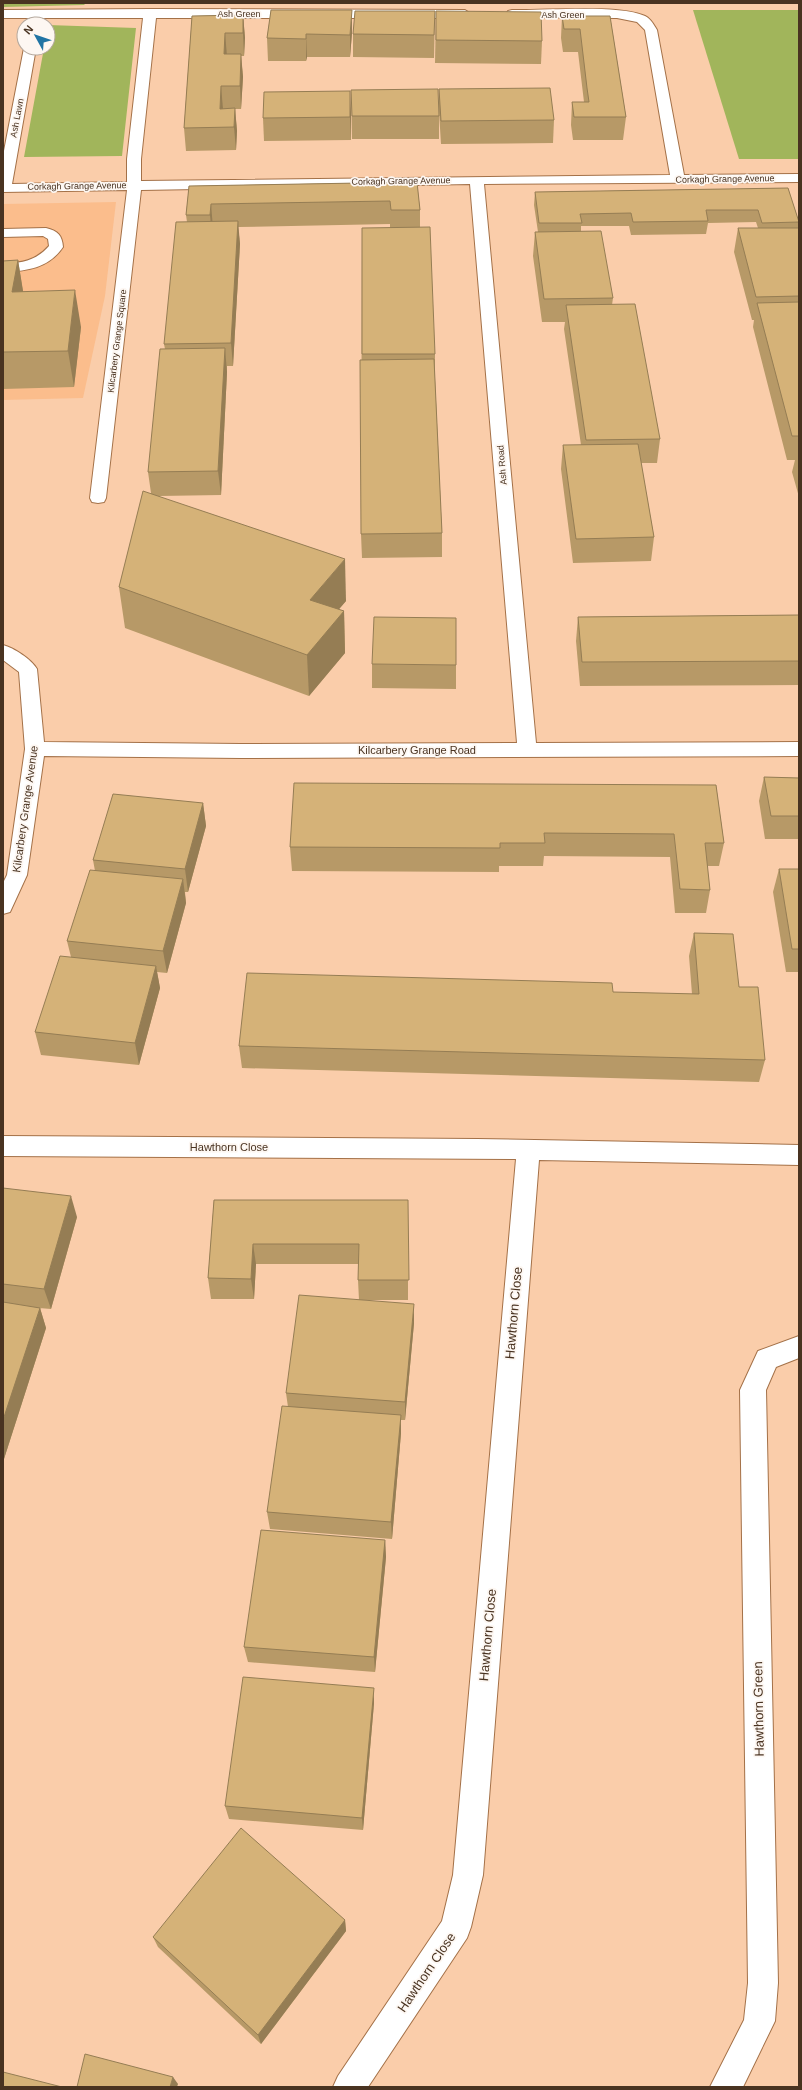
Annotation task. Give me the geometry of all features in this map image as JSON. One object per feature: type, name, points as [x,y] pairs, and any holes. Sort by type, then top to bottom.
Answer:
[{"type":"street","name":"Ash Green","points":[[56,18],[150,13],[476,14]]},
{"type":"street","points":[[133,185],[150,13]]},
{"type":"street","points":[[3,14],[16,16]]},
{"type":"street","name":"Ash Green","points":[[500,14],[619,15],[640,19],[647,24],[651,30],[672,154],[678,179]]},
{"type":"street","name":"Ash Lawn","points":[[4,188],[29,56]]},
{"type":"street","name":"Corkagh Grange Avenue","points":[[4,188],[477,180],[799,178]]},
{"type":"street","name":"Ash Road","points":[[477,180],[527,750]]},
{"type":"street","name":"Kilcarbery Grange Square","points":[[98,498],[134,200],[133,185]]},
{"type":"street","points":[[3,233],[46,232],[55,237],[56,247],[47,258],[25,267],[3,268]]},
{"type":"street","name":"Kilcarbery Grange Avenue","points":[[3,650],[28,669],[36,749],[16,875],[3,906]]},
{"type":"street","name":"Kilcarbery Grange Road","points":[[36,749],[799,749]]},
{"type":"street","name":"Hawthorn Close","points":[[3,1146],[477,1149],[799,1155]]},
{"type":"street","name":"Hawthorn Close","points":[[349,2087],[456,1927],[468,1875],[528,1151]]},
{"type":"street","name":"Hawthorn Green","points":[[726,2087],[743,2056],[759,2020],[763,1983],[753,1390],[767,1359],[799,1347]]},
{"type":"shaded area","points":[[116,202],[105,296],[83,398],[3,400],[3,204]]},
{"type":"green space","points":[[3,3],[86,3],[84,5],[3,7]]},
{"type":"green space","points":[[693,10],[799,10],[799,159],[739,159]]},
{"type":"green space","points":[[56,25],[136,28],[122,156],[24,157],[43,56],[56,56]]},
{"type":"building","points":[[271,10],[352,10],[350,35],[306,34],[306,39],[267,38]]},
{"type":"building","points":[[355,11],[435,11],[434,35],[353,34]]},
{"type":"building","points":[[436,11],[541,12],[542,41],[436,40]]},
{"type":"building","points":[[243,15],[243,33],[225,33],[224,54],[241,54],[240,86],[221,86],[220,109],[235,108],[234,127],[184,128],[192,16]]},
{"type":"building","points":[[562,16],[610,16],[626,117],[574,117],[572,102],[589,102],[580,29],[564,29]]},
{"type":"building","points":[[550,88],[554,120],[441,121],[439,89]]},
{"type":"building","points":[[438,89],[439,116],[352,116],[351,90]]},
{"type":"building","points":[[350,91],[350,117],[263,118],[264,92]]},
{"type":"building","points":[[417,182],[420,210],[391,210],[390,201],[211,204],[210,215],[186,215],[189,186]]},
{"type":"building","points":[[788,188],[799,222],[762,223],[758,210],[706,210],[708,221],[633,222],[631,213],[580,214],[582,223],[539,223],[535,192]]},
{"type":"building","points":[[238,221],[231,343],[164,344],[176,222]]},
{"type":"building","points":[[430,227],[435,354],[362,354],[362,228]]},
{"type":"building","points":[[738,228],[799,228],[799,296],[756,297]]},
{"type":"building","points":[[601,231],[613,298],[544,299],[535,232]]},
{"type":"building","points":[[18,260],[12,292],[75,290],[68,351],[3,352],[3,261]]},
{"type":"building","points":[[799,302],[799,436],[792,436],[757,303]]},
{"type":"building","points":[[635,304],[660,439],[586,440],[566,305]]},
{"type":"building","points":[[225,348],[218,471],[148,472],[160,349]]},
{"type":"building","points":[[434,359],[442,533],[361,534],[360,360]]},
{"type":"building","points":[[638,444],[654,537],[576,539],[563,445]]},
{"type":"building","points":[[143,491],[345,559],[310,600],[344,611],[307,655],[119,587]]},
{"type":"building","points":[[799,615],[799,661],[582,662],[578,617]]},
{"type":"building","points":[[374,617],[456,618],[456,665],[372,664]]},
{"type":"building","points":[[764,777],[799,778],[799,816],[771,816]]},
{"type":"building","points":[[294,783],[716,785],[724,843],[705,843],[710,890],[680,889],[674,834],[544,833],[545,843],[500,843],[500,848],[290,847]]},
{"type":"building","points":[[113,794],[203,803],[185,869],[93,860]]},
{"type":"building","points":[[779,869],[799,869],[799,949],[792,949]]},
{"type":"building","points":[[90,870],[183,879],[163,951],[67,941]]},
{"type":"building","points":[[694,933],[733,934],[739,987],[758,987],[765,1060],[239,1046],[247,973],[612,983],[613,992],[699,994]]},
{"type":"building","points":[[60,956],[156,966],[135,1043],[35,1032]]},
{"type":"building","points":[[3,1188],[71,1196],[44,1289],[3,1284]]},
{"type":"building","points":[[214,1200],[408,1200],[409,1280],[358,1280],[359,1244],[253,1244],[251,1279],[208,1278]]},
{"type":"building","points":[[299,1295],[414,1304],[405,1402],[286,1393]]},
{"type":"building","points":[[3,1302],[40,1308],[3,1420]]},
{"type":"building","points":[[282,1406],[401,1415],[391,1522],[267,1512]]},
{"type":"building","points":[[261,1530],[385,1540],[374,1657],[244,1647]]},
{"type":"building","points":[[243,1677],[374,1688],[362,1818],[225,1806]]},
{"type":"building","points":[[241,1828],[345,1920],[258,2035],[153,1937]]},
{"type":"building","points":[[85,2054],[173,2077],[170,2087],[77,2087]]},
{"type":"building","points":[[3,2072],[62,2087],[3,2087]]}]
